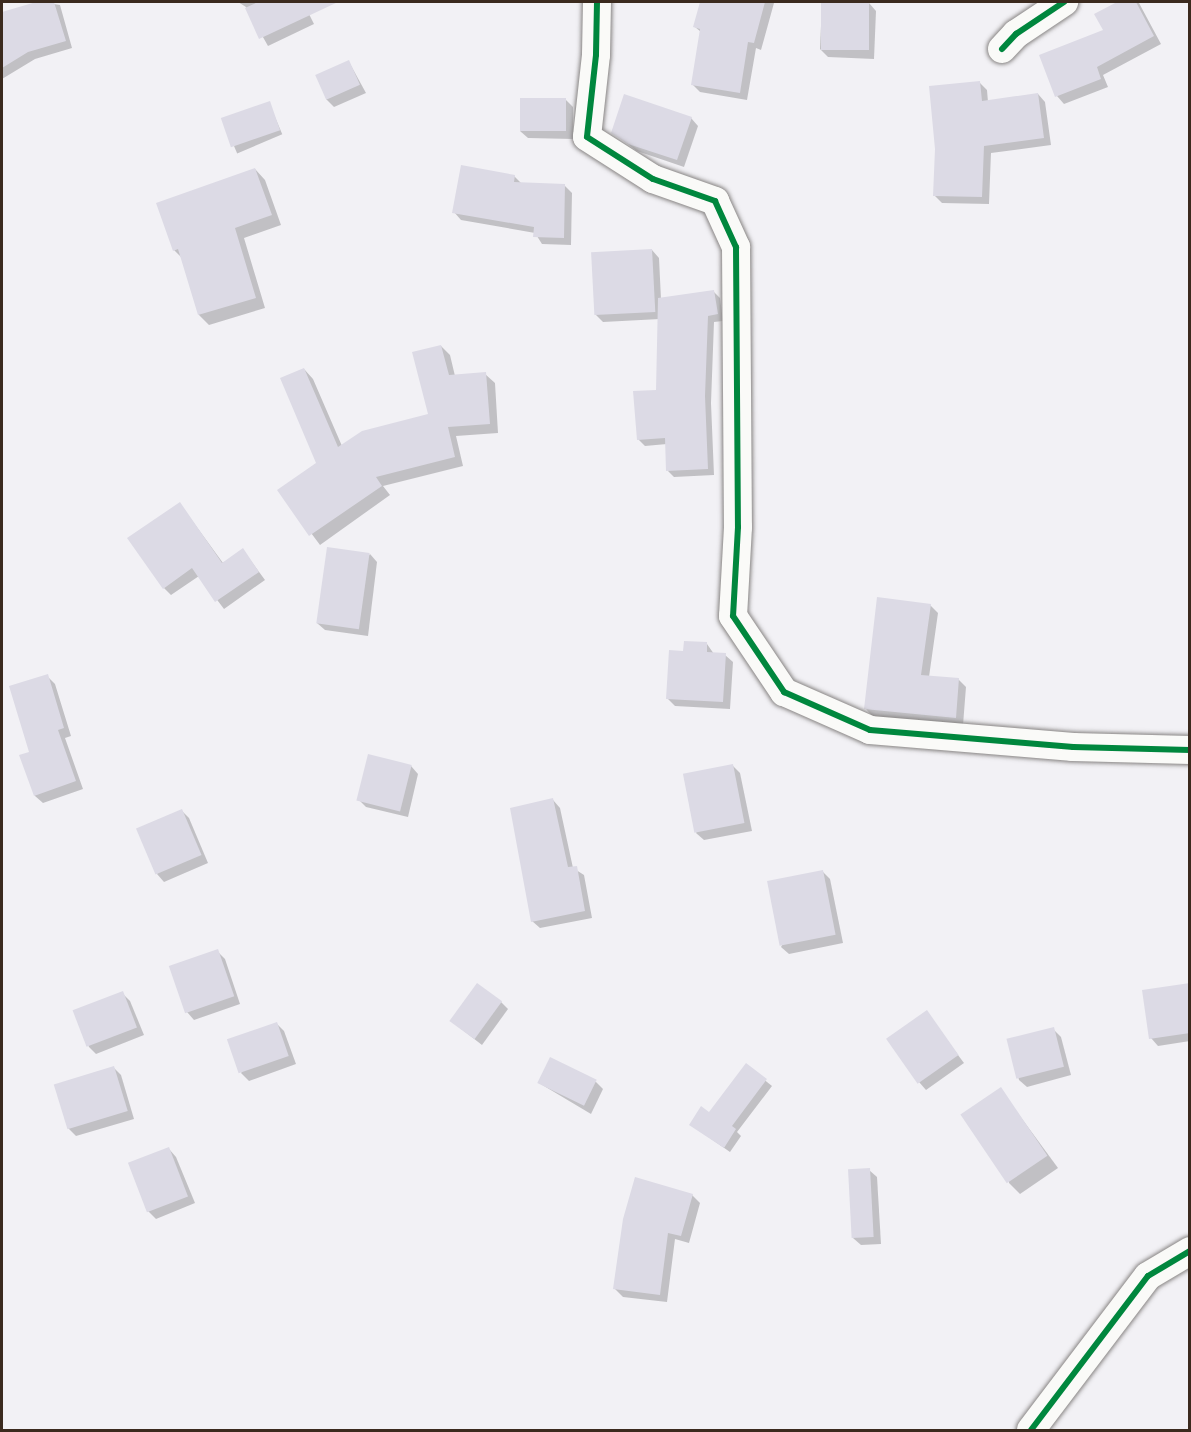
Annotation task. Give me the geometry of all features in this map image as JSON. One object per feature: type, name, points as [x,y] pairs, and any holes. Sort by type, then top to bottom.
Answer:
[{"type":"street","points":[[597,2],[596,55],[587,137],[653,179],[715,201],[736,247],[738,527],[733,616],[784,692],[870,730],[1073,747],[1190,750]]},
{"type":"street","points":[[1002,49],[1016,34],[1064,2]]},
{"type":"street","points":[[1031,1431],[1148,1276],[1190,1251]]},
{"type":"building","points":[[36,2],[54,2],[66,41],[28,52],[2,68],[2,12]]},
{"type":"building","points":[[258,2],[338,2],[259,39],[245,8]]},
{"type":"building","points":[[700,2],[765,2],[754,43],[748,42],[740,93],[691,85],[700,29],[693,27]]},
{"type":"building","points":[[821,2],[869,2],[869,50],[821,50]]},
{"type":"building","points":[[1117,2],[1136,2],[1154,36],[1097,67],[1101,79],[1055,97],[1039,55],[1103,30],[1094,14]]},
{"type":"building","points":[[349,60],[360,85],[326,100],[315,75]]},
{"type":"building","points":[[980,81],[982,101],[1038,93],[1044,138],[984,146],[982,197],[933,196],[935,149],[929,86]]},
{"type":"building","points":[[624,94],[692,117],[677,160],[628,144],[611,133]]},
{"type":"building","points":[[520,98],[566,98],[566,131],[520,131]]},
{"type":"building","points":[[270,101],[280,130],[231,147],[221,118]]},
{"type":"building","points":[[461,165],[515,175],[514,182],[565,184],[564,238],[533,237],[534,227],[452,213]]},
{"type":"building","points":[[255,168],[272,215],[235,228],[256,298],[198,315],[178,249],[173,251],[156,203]]},
{"type":"building","points":[[652,249],[655,312],[594,315],[591,252]]},
{"type":"building","points":[[714,290],[718,314],[708,316],[705,396],[708,469],[666,471],[665,438],[637,440],[633,391],[656,390],[658,298]]},
{"type":"building","points":[[441,345],[449,375],[486,372],[490,424],[448,427],[455,457],[376,477],[382,486],[309,536],[277,490],[316,463],[280,378],[304,368],[338,447],[362,431],[428,414],[412,352]]},
{"type":"building","points":[[180,502],[222,563],[243,548],[259,572],[215,602],[192,568],[163,589],[127,538]]},
{"type":"building","points":[[327,547],[370,553],[359,629],[316,623]]},
{"type":"building","points":[[877,597],[931,604],[921,675],[959,678],[956,718],[864,709]]},
{"type":"building","points":[[684,641],[707,642],[707,652],[726,653],[723,702],[666,699],[669,650],[683,651]]},
{"type":"building","points":[[48,674],[64,728],[58,730],[76,781],[34,796],[19,755],[29,752],[9,686]]},
{"type":"building","points":[[368,754],[412,765],[400,811],[356,801]]},
{"type":"building","points":[[733,764],[744,823],[694,833],[683,774]]},
{"type":"building","points":[[553,798],[568,867],[577,866],[585,911],[531,922],[510,808]]},
{"type":"building","points":[[182,809],[202,855],[156,875],[136,829]]},
{"type":"building","points":[[823,870],[836,935],[780,946],[767,881]]},
{"type":"building","points":[[218,949],[234,996],[185,1013],[169,966]]},
{"type":"building","points":[[477,983],[502,1001],[474,1039],[449,1021]]},
{"type":"building","points":[[1190,983],[1190,1033],[1149,1039],[1142,990]]},
{"type":"building","points":[[123,991],[137,1027],[87,1047],[73,1010]]},
{"type":"building","points":[[927,1010],[959,1055],[918,1084],[886,1039]]},
{"type":"building","points":[[277,1022],[289,1056],[239,1073],[227,1039]]},
{"type":"building","points":[[1054,1027],[1064,1067],[1016,1079],[1006,1039]]},
{"type":"building","points":[[550,1057],[597,1080],[584,1106],[537,1083]]},
{"type":"building","points":[[746,1063],[767,1079],[732,1126],[736,1129],[724,1148],[689,1125],[701,1106],[709,1112]]},
{"type":"building","points":[[114,1066],[128,1111],[67,1129],[54,1084]]},
{"type":"building","points":[[1001,1087],[1047,1156],[1007,1183],[960,1114]]},
{"type":"building","points":[[169,1147],[188,1196],[147,1212],[128,1163]]},
{"type":"building","points":[[870,1168],[874,1237],[852,1238],[848,1169]]},
{"type":"building","points":[[635,1177],[693,1194],[681,1236],[668,1233],[660,1295],[613,1289],[623,1219]]},
{"type":"cycle path","points":[[597,2],[596,55],[587,137],[653,179],[715,201],[736,247],[738,527],[733,616],[784,692],[870,730],[1073,747],[1190,750]]},
{"type":"cycle path","points":[[1002,49],[1016,34],[1064,2]]},
{"type":"cycle path","points":[[1031,1430],[1148,1276],[1190,1251]]}]
